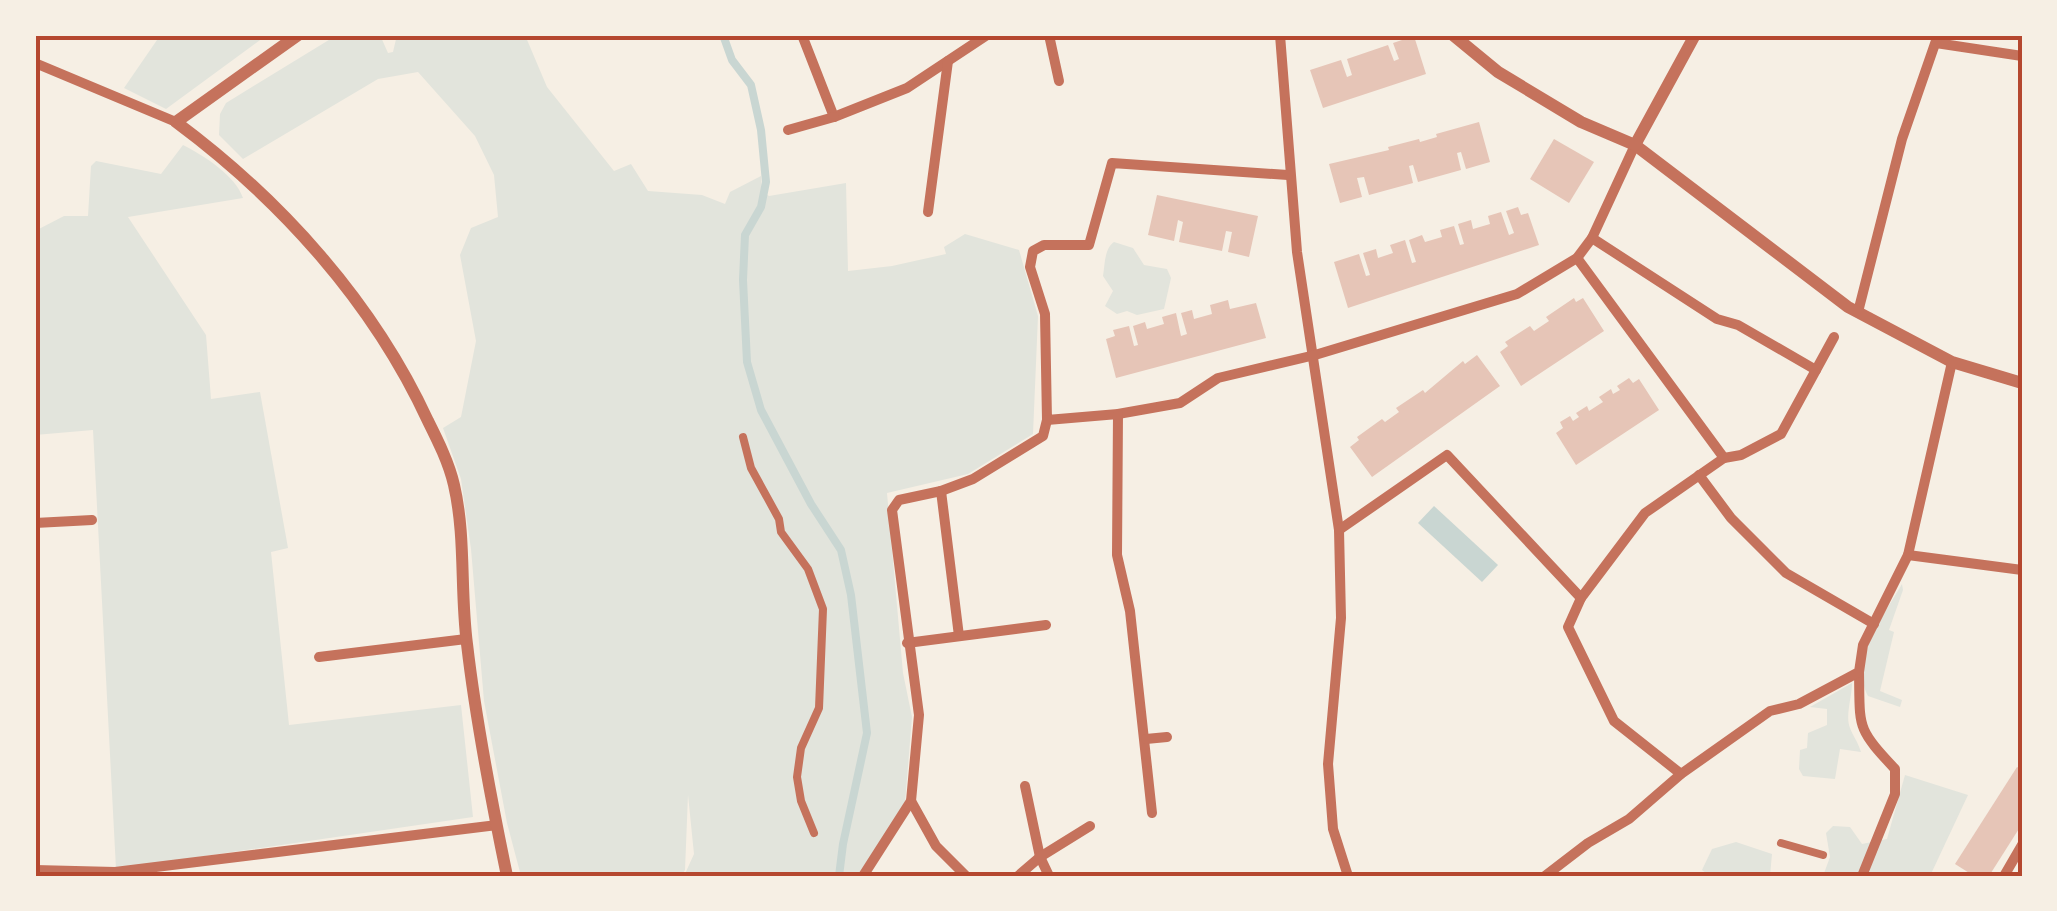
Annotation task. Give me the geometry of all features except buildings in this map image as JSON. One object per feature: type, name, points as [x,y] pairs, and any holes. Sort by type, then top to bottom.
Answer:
[{"type":"street","points":[[176,122],[298,35]]},
{"type":"street","points":[[802,35],[834,117]]},
{"type":"street","points":[[788,130],[834,117],[907,88],[987,35]]},
{"type":"street","points":[[1048,35],[1059,82]]},
{"type":"street","points":[[1280,35],[1297,252],[1340,530],[1341,618],[1328,764],[1333,829],[1348,876]]},
{"type":"street","points":[[1453,35],[1498,72],[1582,122],[1635,145],[1786,263],[1858,312],[1952,362],[2022,383]]},
{"type":"street","points":[[1047,420],[1118,414],[1180,403],[1218,378],[1315,354],[1516,294],[1548,278],[1576,258],[1592,238],[1635,145],[1695,35]]},
{"type":"street","points":[[1858,312],[1902,140],[1937,39],[2022,56]]},
{"type":"street","points":[[928,212],[948,62]]},
{"type":"street","points":[[35,63],[176,122],[246,177],[358,305],[401,368],[454,482],[462,537],[466,640],[482,757],[507,876]]},
{"type":"street","points":[[863,876],[910,801],[919,715],[892,510],[899,500],[940,491],[973,478],[1043,436],[1047,420],[1046,314],[1030,266],[1033,251],[1044,245],[1089,245],[1112,163],[1288,175]]},
{"type":"street","points":[[1592,238],[1717,319],[1738,325],[1816,370]]},
{"type":"street","points":[[1576,258],[1724,458]]},
{"type":"street","points":[[1681,774],[1614,721],[1568,626],[1581,598],[1645,513],[1724,458],[1741,455],[1782,434],[1834,337]]},
{"type":"street","points":[[1862,876],[1895,794],[1895,769],[1863,735],[1859,672],[1863,645],[1908,555],[1952,362]]},
{"type":"street","points":[[1118,414],[1118,556],[1130,611],[1152,813]]},
{"type":"street","points":[[743,437],[750,468],[779,520],[781,532],[808,569],[823,610],[820,708],[801,748],[797,777],[801,801],[814,833]]},
{"type":"street","points":[[1340,530],[1447,455],[1581,598]]},
{"type":"street","points":[[1699,476],[1732,518],[1786,573],[1874,624]]},
{"type":"street","points":[[940,491],[959,636]]},
{"type":"street","points":[[35,523],[92,520]]},
{"type":"street","points":[[1908,555],[2022,570]]},
{"type":"street","points":[[907,643],[1046,625]]},
{"type":"street","points":[[320,656],[466,640]]},
{"type":"street","points":[[1548,874],[1588,843],[1629,819],[1681,774],[1770,711],[1799,704],[1859,672]]},
{"type":"street","points":[[1146,739],[1167,738]]},
{"type":"street","points":[[1024,786],[1040,857],[1049,876]]},
{"type":"street","points":[[910,801],[936,846],[966,876]]},
{"type":"street","points":[[35,870],[116,872],[496,824]]},
{"type":"street","points":[[1018,876],[1040,857],[1090,826]]},
{"type":"street","points":[[1781,843],[1824,855]]},
{"type":"street","points":[[2004,876],[2022,845]]},
{"type":"street","points":[[1548,874],[1568,876]]},
{"type":"shaded area","points":[[156,35],[267,35],[166,109],[124,88],[157,40]]},
{"type":"shaded area","points":[[337,35],[380,35],[388,53],[393,52],[397,35],[525,35],[547,87],[614,171],[631,164],[648,191],[702,195],[725,204],[730,192],[761,176],[762,191],[769,196],[846,183],[848,271],[946,254],[944,247],[965,234],[1019,250],[1038,316],[1033,434],[968,474],[887,493],[903,673],[912,717],[905,803],[859,876],[684,876],[694,854],[688,795],[685,870],[681,876],[521,876],[484,701],[461,479],[443,428],[461,417],[476,341],[460,255],[471,228],[498,217],[494,175],[475,136],[418,72],[378,79],[243,159],[219,135],[220,114],[226,103]]},
{"type":"shaded area","points":[[183,145],[226,174],[243,198],[128,217],[206,335],[211,399],[260,392],[288,548],[271,552],[289,725],[461,705],[473,817],[116,869],[93,430],[35,435],[35,231],[64,216],[88,216],[91,166],[96,161],[161,174]]},
{"type":"shaded area","points":[[1114,242],[1133,248],[1144,265],[1167,269],[1171,278],[1164,309],[1137,315],[1127,311],[1117,314],[1105,306],[1113,291],[1103,276],[1108,249]]},
{"type":"shaded area","points":[[1434,506],[1498,565],[1482,582],[1418,523]]},
{"type":"shaded area","points":[[1902,584],[1889,630],[1894,632],[1880,691],[1902,700],[1900,707],[1868,696],[1863,668],[1872,638]]},
{"type":"shaded area","points":[[1852,683],[1849,723],[1861,752],[1840,749],[1835,779],[1803,776],[1799,769],[1800,750],[1807,748],[1808,733],[1827,725],[1827,709],[1810,707]]},
{"type":"shaded area","points":[[1905,775],[1968,795],[1930,876],[1823,876],[1830,857],[1826,833],[1833,826],[1850,827],[1862,844],[1887,839]]},
{"type":"shaded area","points":[[1736,842],[1772,854],[1770,876],[1710,876],[1702,870],[1712,849]]},
{"type":"waterway","points":[[723,35],[732,60],[751,85],[761,130],[766,182],[761,207],[745,235],[747,362],[761,410],[811,504],[841,550],[851,595],[867,733],[839,876]]}]
